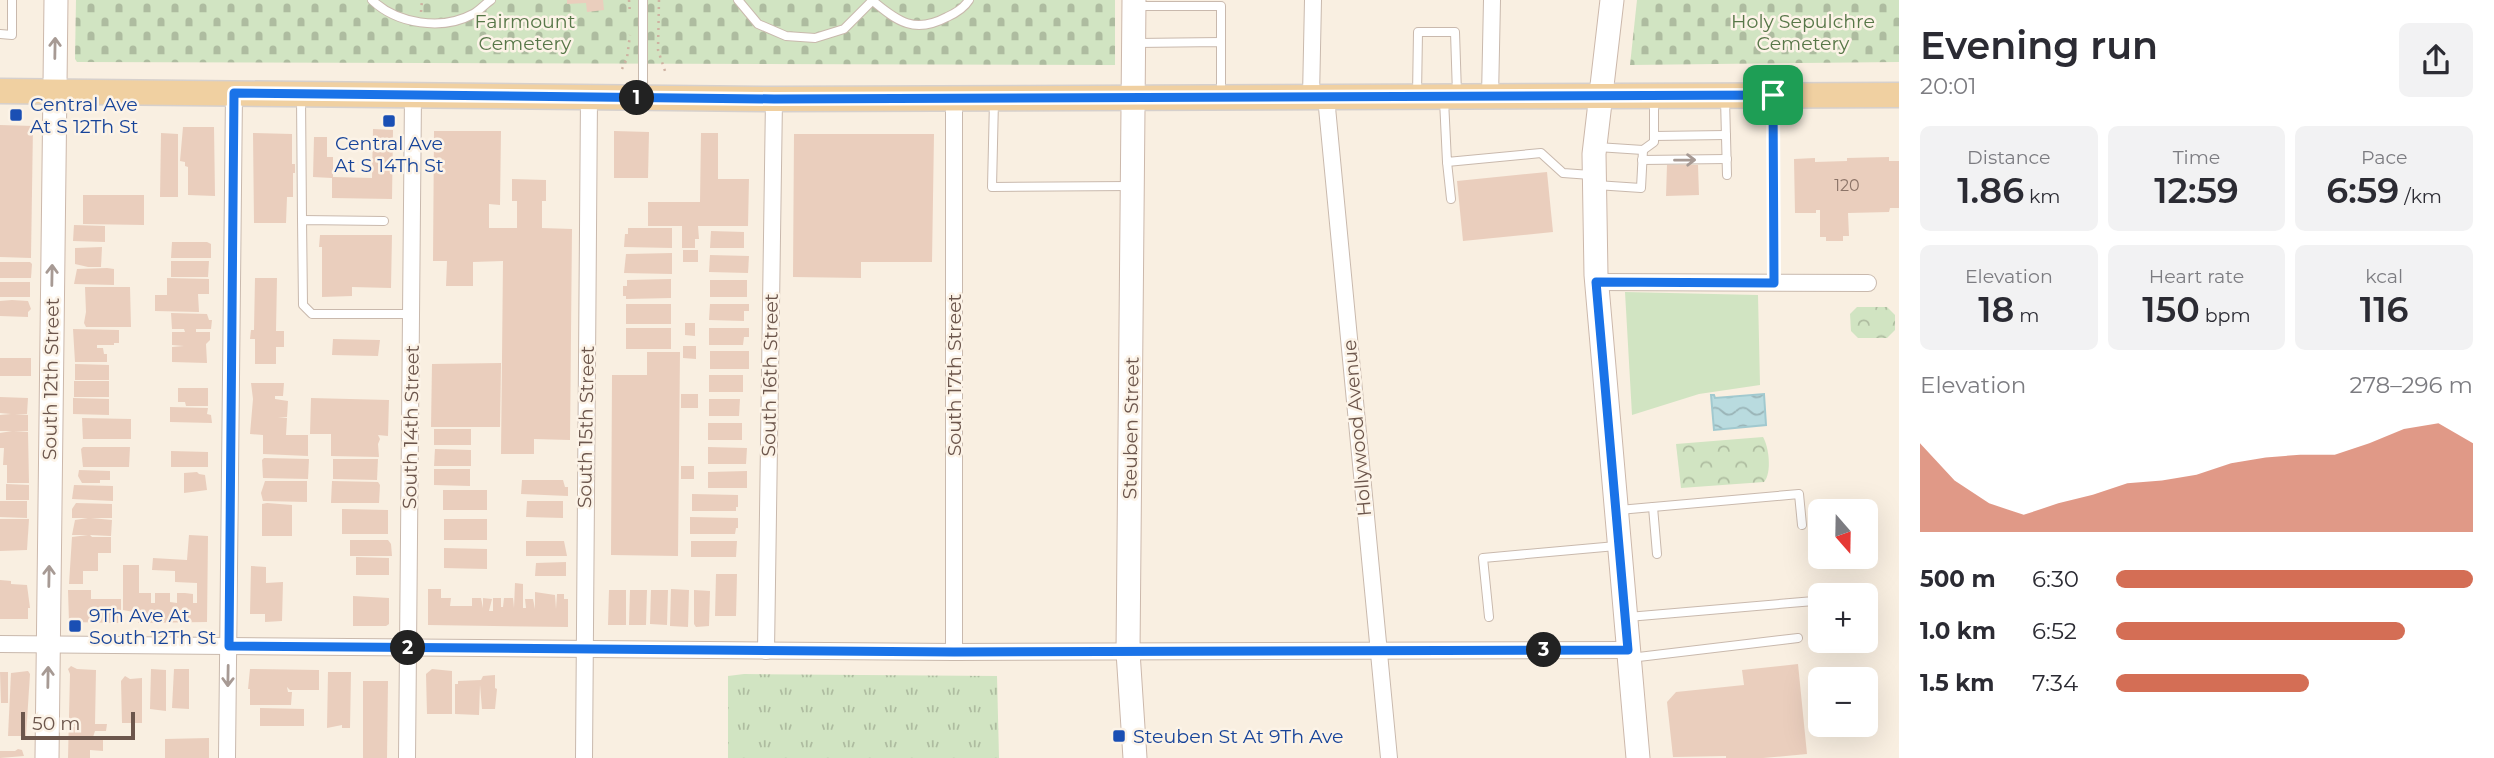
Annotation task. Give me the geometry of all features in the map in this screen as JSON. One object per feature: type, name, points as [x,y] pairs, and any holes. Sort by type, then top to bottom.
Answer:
[{"type":"main road","name":"South 12th Street","points":[[47,758],[56,0]]},
{"type":"main road","points":[[1612,0],[1595,147],[1596,282],[1638,758]]},
{"type":"main road","name":"Steuben Street","points":[[1133,757],[1128,652],[1134,3]]},
{"type":"main road","points":[[0,91],[774,99],[1899,95]]},
{"type":"street","name":"Hollywood Avenue","points":[[1312,0],[1319,97],[1389,758]]},
{"type":"street","points":[[1490,97],[1492,0]]},
{"type":"street","points":[[228,758],[234,93]]},
{"type":"street","name":"South 14th Street","points":[[407,758],[413,95]]},
{"type":"street","name":"South 15th Street","points":[[584,758],[589,97]]},
{"type":"street","name":"South 16th Street","points":[[766,651],[774,99]]},
{"type":"street","name":"South 17th Street","points":[[954,99],[954,652]]},
{"type":"street","points":[[1596,282],[1868,283]]},
{"type":"street","points":[[0,644],[584,650],[1628,654]]},
{"type":"lane","points":[[0,34],[12,35],[12,0]]},
{"type":"lane","points":[[372,0],[394,15],[418,23],[448,22],[472,14],[491,0]]},
{"type":"lane","points":[[643,0],[643,98]]},
{"type":"lane","points":[[738,0],[758,24],[786,36],[815,38],[845,29],[873,0],[901,22],[916,26],[936,23],[954,14],[969,0]]},
{"type":"lane","points":[[1134,3],[1221,6],[1221,98]]},
{"type":"lane","points":[[1417,97],[1418,32],[1455,32],[1447,162],[1451,199]]},
{"type":"lane","points":[[1134,43],[1221,42]]},
{"type":"lane","points":[[302,94],[303,305],[312,314],[412,314]]},
{"type":"lane","points":[[1773,95],[1774,283]]},
{"type":"lane","points":[[1595,147],[1643,150],[1654,142],[1654,96]]},
{"type":"lane","points":[[1725,96],[1727,175]]},
{"type":"lane","points":[[994,99],[992,187],[1133,186]]},
{"type":"lane","points":[[1654,136],[1726,135]]},
{"type":"lane","points":[[1447,162],[1541,153],[1563,173],[1641,188],[1643,150]]},
{"type":"lane","points":[[1643,160],[1727,159]]},
{"type":"lane","points":[[302,220],[384,221]]},
{"type":"lane","points":[[1616,510],[1799,494],[1802,524]]},
{"type":"lane","points":[[1653,507],[1657,554]]},
{"type":"lane","points":[[1489,617],[1483,558],[1619,546]]},
{"type":"lane","points":[[1625,617],[1808,602]]},
{"type":"lane","points":[[1628,654],[1798,638]]},
{"type":"path","points":[[629,0],[630,18]]},
{"type":"path","points":[[659,0],[658,50],[665,71]]},
{"type":"path","points":[[622,69],[629,49],[630,32]]},
{"type":"green space","name":"Fairmount Cemetery","points":[[76,0],[1115,0],[1115,65],[77,62]]},
{"type":"green space","name":"Holy Sepulchre Cemetery","points":[[1637,0],[1899,0],[1899,62],[1630,65]]},
{"type":"green space","points":[[1625,292],[1758,295],[1760,385],[1699,394],[1632,415]]},
{"type":"green space","points":[[1857,307],[1887,307],[1895,315],[1895,330],[1887,338],[1858,338],[1851,331],[1850,314]]},
{"type":"green space","points":[[1763,437],[1769,460],[1764,482],[1681,488],[1676,444]]},
{"type":"green space","points":[[728,676],[997,676],[999,758],[728,758]]},
{"type":"water","points":[[1764,394],[1766,425],[1714,430],[1711,395],[1715,398]]},
{"type":"building","points":[[567,0],[603,0],[604,10],[587,12],[586,3],[567,4]]},
{"type":"building","points":[[0,125],[33,126],[31,258],[0,257]]},
{"type":"building","points":[[183,127],[214,127],[215,196],[188,195],[188,167],[185,162],[180,161]]},
{"type":"building","points":[[373,129],[393,130],[392,199],[332,198],[332,178],[313,177],[314,137],[327,137],[327,157],[333,157],[333,177],[372,178]]},
{"type":"building","points":[[434,131],[501,131],[500,205],[489,204],[489,228],[517,228],[517,201],[512,201],[512,179],[546,180],[546,201],[542,201],[542,228],[572,229],[570,440],[534,439],[534,454],[501,454],[503,261],[473,262],[473,286],[446,286],[447,261],[433,261]]},
{"type":"building","points":[[614,131],[649,132],[648,178],[614,178]]},
{"type":"building","points":[[161,133],[178,134],[178,197],[160,197]]},
{"type":"building","points":[[253,133],[292,134],[292,164],[295,164],[295,173],[293,197],[287,197],[286,223],[254,223]]},
{"type":"building","points":[[701,133],[718,133],[718,179],[749,179],[748,226],[698,226],[699,239],[695,239],[695,248],[682,248],[682,226],[648,226],[648,202],[700,202]]},
{"type":"building","points":[[794,134],[934,134],[932,262],[861,262],[861,278],[793,277]]},
{"type":"building","points":[[1889,157],[1889,161],[1899,161],[1899,208],[1890,208],[1889,212],[1848,213],[1849,236],[1843,236],[1843,241],[1826,241],[1826,237],[1820,237],[1820,210],[1816,210],[1816,213],[1795,213],[1794,159],[1815,158],[1815,162]]},
{"type":"building","points":[[1667,165],[1698,165],[1699,195],[1666,196]]},
{"type":"building","points":[[1547,172],[1553,232],[1463,241],[1457,181]]},
{"type":"building","points":[[83,195],[144,195],[144,225],[83,224]]},
{"type":"building","points":[[74,225],[105,226],[105,242],[73,241]]},
{"type":"building","points":[[628,228],[672,228],[672,248],[624,247]]},
{"type":"building","points":[[711,231],[744,232],[744,248],[710,248]]},
{"type":"building","points":[[320,235],[392,235],[391,288],[352,287],[352,296],[322,297]]},
{"type":"building","points":[[172,242],[207,242],[211,244],[211,258],[171,258]]},
{"type":"building","points":[[102,247],[101,267],[75,264],[75,248]]},
{"type":"building","points":[[683,250],[698,250],[698,262],[683,262]]},
{"type":"building","points":[[672,253],[672,274],[624,273],[626,254]]},
{"type":"building","points":[[710,255],[749,256],[748,273],[709,272]]},
{"type":"building","points":[[171,261],[209,261],[208,277],[171,277]]},
{"type":"building","points":[[0,262],[30,262],[31,278],[0,278]]},
{"type":"building","points":[[77,269],[114,269],[114,285],[74,284]]},
{"type":"building","points":[[167,278],[209,279],[209,294],[198,294],[199,312],[155,311],[155,295],[167,295]]},
{"type":"building","points":[[255,278],[277,278],[276,331],[284,331],[284,347],[276,347],[276,364],[255,364],[255,339],[250,339],[251,330],[254,330]]},
{"type":"building","points":[[671,279],[671,298],[626,299],[626,296],[623,296],[623,286],[627,286],[627,280]]},
{"type":"building","points":[[710,280],[747,280],[747,297],[710,297]]},
{"type":"building","points":[[0,282],[30,282],[30,297],[0,297]]},
{"type":"building","points":[[85,287],[130,287],[131,327],[86,327]]},
{"type":"building","points":[[0,301],[28,301],[31,309],[28,317],[0,316]]},
{"type":"building","points":[[626,304],[671,304],[671,324],[626,324]]},
{"type":"building","points":[[710,304],[749,304],[749,311],[744,311],[744,321],[709,320]]},
{"type":"building","points":[[171,313],[207,314],[209,320],[212,320],[211,329],[196,329],[196,332],[210,332],[210,340],[206,344],[207,363],[172,362],[172,347],[184,346],[172,345],[172,332],[185,332],[184,329],[172,329]]},
{"type":"building","points":[[685,323],[695,323],[695,336],[685,335]]},
{"type":"building","points":[[626,328],[671,328],[671,349],[626,349]]},
{"type":"building","points":[[709,328],[749,328],[749,337],[744,337],[743,345],[709,345]]},
{"type":"building","points":[[73,329],[119,330],[119,343],[97,345],[97,348],[103,348],[104,354],[107,354],[107,362],[75,362]]},
{"type":"building","points":[[333,339],[380,340],[378,356],[332,355]]},
{"type":"building","points":[[683,346],[696,346],[696,359],[683,358]]},
{"type":"building","points":[[710,351],[749,351],[749,369],[710,369]]},
{"type":"building","points":[[647,352],[680,352],[678,556],[611,555],[612,375],[647,375]]},
{"type":"building","points":[[0,358],[31,358],[31,376],[0,376]]},
{"type":"building","points":[[501,363],[500,427],[431,427],[432,364]]},
{"type":"building","points":[[75,364],[109,365],[109,380],[75,380]]},
{"type":"building","points":[[709,375],[743,375],[743,392],[709,392]]},
{"type":"building","points":[[74,381],[109,381],[109,397],[74,397]]},
{"type":"building","points":[[251,383],[284,383],[283,396],[275,396],[275,399],[288,401],[287,417],[278,418],[287,418],[286,435],[308,435],[308,456],[263,454],[263,435],[250,434],[253,399]]},
{"type":"building","points":[[178,388],[208,388],[208,406],[186,406],[185,402],[178,402]]},
{"type":"building","points":[[681,394],[698,394],[698,408],[681,408]]},
{"type":"building","points":[[0,397],[28,398],[27,414],[15,414],[28,415],[28,431],[14,431],[28,432],[29,483],[7,483],[7,465],[3,465],[4,448],[0,448],[0,433],[12,431],[0,431],[0,415],[11,414],[0,413]]},
{"type":"building","points":[[73,398],[109,399],[109,415],[73,414]]},
{"type":"building","points":[[311,398],[389,400],[388,436],[378,435],[379,457],[331,456],[331,434],[310,434]]},
{"type":"building","points":[[709,399],[740,399],[739,416],[709,416]]},
{"type":"building","points":[[170,407],[208,408],[207,414],[211,415],[212,423],[170,422]]},
{"type":"building","points":[[82,418],[131,419],[131,439],[83,439]]},
{"type":"building","points":[[708,423],[742,423],[742,440],[708,440]]},
{"type":"building","points":[[434,429],[471,429],[471,445],[434,445]]},
{"type":"building","points":[[83,447],[130,447],[129,467],[83,467]]},
{"type":"building","points":[[708,447],[747,448],[746,464],[708,464]]},
{"type":"building","points":[[435,449],[471,450],[471,466],[434,466]]},
{"type":"building","points":[[171,451],[208,452],[208,467],[171,467]]},
{"type":"building","points":[[264,458],[309,459],[308,479],[263,478]]},
{"type":"building","points":[[333,459],[378,459],[377,480],[333,479]]},
{"type":"building","points":[[681,466],[694,466],[694,479],[681,479]]},
{"type":"building","points":[[434,469],[470,469],[470,486],[434,485]]},
{"type":"building","points":[[79,470],[110,471],[110,480],[82,483],[78,476]]},
{"type":"building","points":[[747,471],[747,488],[708,488],[708,472]]},
{"type":"building","points":[[197,472],[205,475],[207,490],[184,493],[184,473]]},
{"type":"building","points":[[522,480],[563,480],[565,487],[568,487],[568,496],[521,494]]},
{"type":"building","points":[[265,481],[307,481],[307,502],[263,501],[261,493]]},
{"type":"building","points":[[332,481],[378,482],[379,503],[331,503]]},
{"type":"building","points":[[6,484],[29,485],[29,500],[6,500]]},
{"type":"building","points":[[74,485],[113,486],[113,501],[72,499]]},
{"type":"building","points":[[443,490],[487,490],[487,510],[443,510]]},
{"type":"building","points":[[692,494],[738,495],[738,507],[736,511],[692,511]]},
{"type":"building","points":[[0,501],[27,501],[27,518],[0,517]]},
{"type":"building","points":[[527,501],[563,501],[563,518],[526,517]]},
{"type":"building","points":[[76,503],[112,504],[112,518],[91,518],[112,520],[111,536],[90,535],[111,537],[111,553],[98,553],[98,571],[83,571],[83,584],[69,584],[72,537],[88,535],[72,535],[75,520],[88,518],[72,518],[72,509]]},
{"type":"building","points":[[262,504],[292,505],[292,536],[262,536]]},
{"type":"building","points":[[342,509],[388,510],[388,534],[342,534]]},
{"type":"building","points":[[690,517],[738,518],[738,528],[735,534],[690,534]]},
{"type":"building","points":[[0,519],[29,519],[27,550],[0,551]]},
{"type":"building","points":[[444,519],[487,519],[487,540],[444,540]]},
{"type":"building","points":[[189,535],[208,536],[207,622],[138,623],[139,613],[123,610],[123,565],[139,565],[139,593],[151,593],[151,603],[155,603],[155,593],[170,593],[170,602],[177,603],[177,593],[185,593],[193,594],[193,603],[197,603],[197,583],[175,582],[175,571],[152,570],[153,558],[187,560]]},
{"type":"building","points":[[350,540],[388,540],[392,556],[350,556]]},
{"type":"building","points":[[526,541],[564,541],[567,556],[526,556]]},
{"type":"building","points":[[691,541],[737,541],[736,557],[691,557]]},
{"type":"building","points":[[444,548],[487,549],[487,569],[444,568]]},
{"type":"building","points":[[356,557],[389,558],[389,575],[356,575]]},
{"type":"building","points":[[566,562],[566,576],[535,576],[536,563]]},
{"type":"building","points":[[251,566],[266,567],[266,583],[283,582],[282,621],[265,622],[265,614],[250,614]]},
{"type":"building","points":[[716,574],[737,574],[736,616],[715,616]]},
{"type":"building","points":[[0,580],[27,585],[30,608],[28,619],[0,619]]},
{"type":"building","points":[[515,583],[523,584],[523,608],[526,608],[525,599],[533,599],[535,609],[535,592],[555,595],[556,609],[557,594],[564,594],[564,599],[568,599],[568,627],[428,625],[428,589],[441,589],[441,598],[451,598],[450,606],[472,606],[472,598],[481,598],[483,608],[483,598],[492,599],[489,611],[493,611],[493,598],[501,598],[503,607],[504,598],[513,598],[514,608]]},
{"type":"building","points":[[671,589],[689,590],[688,627],[670,626]]},
{"type":"building","points":[[68,590],[91,590],[91,599],[121,599],[121,623],[69,622]]},
{"type":"building","points":[[609,590],[626,590],[626,625],[608,625]]},
{"type":"building","points":[[630,590],[647,590],[646,625],[629,625]]},
{"type":"building","points":[[651,590],[668,590],[667,625],[650,624]]},
{"type":"building","points":[[694,590],[710,591],[709,626],[696,627],[694,624]]},
{"type":"building","points":[[353,596],[389,598],[389,624],[353,626]]},
{"type":"building","points":[[1798,664],[1807,754],[1763,758],[1673,757],[1667,702],[1676,692],[1744,685],[1742,670]]},
{"type":"building","points":[[71,666],[96,670],[95,724],[107,724],[106,731],[95,731],[92,740],[103,740],[103,751],[90,750],[90,758],[68,758],[68,669]]},
{"type":"building","points":[[151,669],[166,670],[166,711],[150,709]]},
{"type":"building","points":[[174,669],[189,669],[189,709],[172,708]]},
{"type":"building","points":[[250,669],[319,670],[319,690],[290,690],[287,687],[288,692],[292,692],[291,705],[250,705]]},
{"type":"building","points":[[432,669],[452,671],[452,714],[427,714],[426,674]]},
{"type":"building","points":[[28,671],[26,736],[8,736],[11,673]]},
{"type":"building","points":[[0,672],[8,672],[8,703],[1,703]]},
{"type":"building","points":[[328,672],[351,672],[350,728],[342,728],[342,725],[327,728]]},
{"type":"building","points":[[495,675],[495,709],[482,709],[480,685],[479,715],[455,714],[455,684],[458,684],[458,681],[481,680],[483,676]]},
{"type":"building","points":[[125,676],[130,679],[142,678],[142,723],[122,723],[121,681]]},
{"type":"building","points":[[363,681],[388,681],[387,758],[363,758]]},
{"type":"building","points":[[260,708],[304,709],[304,726],[260,726]]},
{"type":"building","points":[[209,738],[209,758],[165,758],[165,739]]},
{"type":"building","points":[[22,750],[24,756],[0,758],[0,751]]},
{"type":"place","name":"Central Ave At S 12Th St","points":[[16,115]]},
{"type":"place","name":"Central Ave At S 14Th St","points":[[389,121]]},
{"type":"place","name":"9Th Ave At South 12Th St","points":[[75,626]]},
{"type":"place","name":"Steuben St At 9Th Ave","points":[[1119,736]]},
{"type":"route","points":[[234,93],[774,99],[1773,95],[1774,283],[1596,282],[1628,650],[954,652],[229,646],[234,93]]}]
